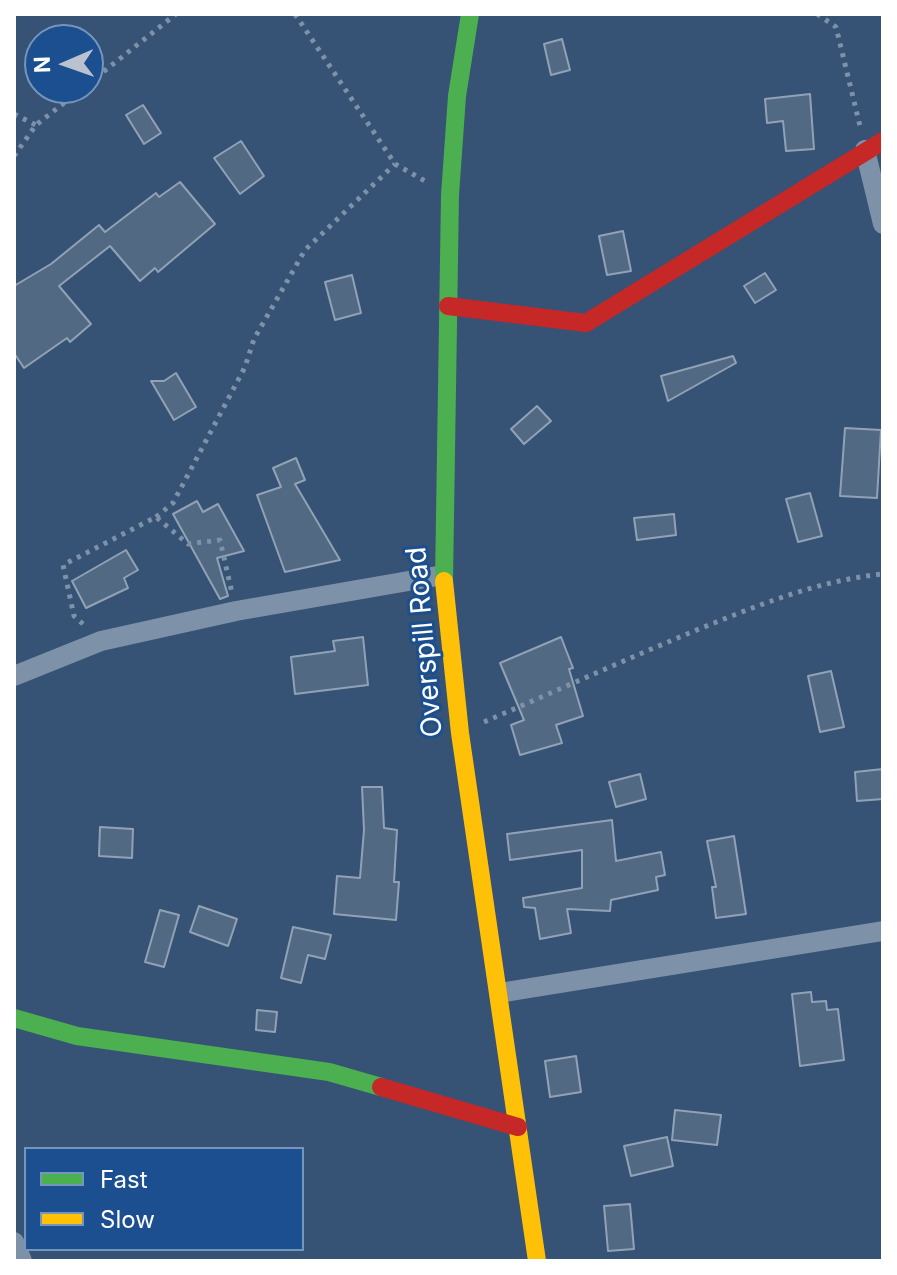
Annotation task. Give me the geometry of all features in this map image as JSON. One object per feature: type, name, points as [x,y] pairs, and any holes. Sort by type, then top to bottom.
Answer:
[{"type":"street","name":"Overspill Road","points":[[470,14],[457,96],[450,195],[443,575],[460,733],[537,1261]]},
{"type":"street","points":[[448,306],[586,323],[874,146],[883,224]]},
{"type":"street","points":[[14,676],[101,641],[236,611],[443,575]]},
{"type":"street","points":[[499,993],[883,931]]},
{"type":"street","points":[[14,1018],[77,1036],[329,1072],[518,1127]]},
{"type":"street","points":[[14,1242],[22,1261]]},
{"type":"path","points":[[104,71],[176,14]]},
{"type":"path","points":[[295,14],[395,164],[450,195]]},
{"type":"path","points":[[817,14],[836,27],[874,146]]},
{"type":"path","points":[[14,156],[36,125],[63,104]]},
{"type":"path","points":[[14,114],[36,125]]},
{"type":"path","points":[[101,641],[74,616],[63,565],[156,517],[173,503],[245,367],[254,339],[305,250],[395,164]]},
{"type":"path","points":[[156,517],[188,544],[220,540],[236,611]]},
{"type":"path","points":[[460,733],[669,641],[784,595],[851,577],[883,574]]},
{"type":"building","points":[[562,39],[570,70],[551,75],[544,44]]},
{"type":"building","points":[[810,94],[814,149],[786,151],[783,121],[767,123],[765,99]]},
{"type":"building","points":[[143,105],[161,133],[144,144],[126,115]]},
{"type":"building","points":[[241,141],[264,176],[240,194],[214,158]]},
{"type":"building","points":[[180,182],[215,224],[158,272],[155,268],[140,281],[110,246],[59,286],[91,324],[70,342],[67,338],[24,368],[14,353],[14,286],[51,264],[99,225],[105,232],[156,193],[159,197]]},
{"type":"building","points":[[623,231],[631,271],[607,275],[599,236]]},
{"type":"building","points":[[765,273],[776,290],[755,303],[744,286]]},
{"type":"building","points":[[352,275],[361,313],[335,320],[325,282]]},
{"type":"building","points":[[733,356],[736,363],[668,401],[661,376]]},
{"type":"building","points":[[176,373],[196,407],[174,420],[151,381],[164,381]]},
{"type":"building","points":[[537,406],[551,421],[524,444],[511,429]]},
{"type":"building","points":[[845,428],[881,430],[877,498],[840,496]]},
{"type":"building","points":[[296,458],[305,480],[295,484],[340,560],[285,572],[257,495],[281,487],[273,468]]},
{"type":"building","points":[[810,493],[822,536],[798,542],[786,499]]},
{"type":"building","points":[[197,501],[203,512],[218,504],[244,551],[217,558],[228,596],[220,599],[173,514]]},
{"type":"building","points":[[674,514],[676,535],[637,540],[634,518]]},
{"type":"building","points":[[126,550],[138,570],[124,578],[128,588],[86,608],[72,581]]},
{"type":"building","points":[[363,637],[368,685],[295,694],[291,657],[335,651],[333,641]]},
{"type":"building","points":[[561,637],[573,668],[569,669],[583,716],[556,725],[562,743],[520,755],[511,725],[524,720],[500,663]]},
{"type":"building","points":[[831,671],[844,727],[820,732],[808,676]]},
{"type":"building","points":[[883,769],[883,799],[857,801],[855,772]]},
{"type":"building","points":[[640,774],[646,799],[616,807],[609,782]]},
{"type":"building","points":[[362,787],[382,787],[384,828],[397,830],[394,882],[399,882],[396,920],[334,914],[337,876],[360,878],[364,830]]},
{"type":"building","points":[[612,820],[616,861],[661,852],[665,875],[656,877],[658,890],[611,900],[610,911],[567,909],[571,933],[540,939],[535,908],[524,907],[523,898],[582,888],[582,850],[510,860],[507,834]]},
{"type":"building","points":[[100,827],[133,829],[132,858],[99,856]]},
{"type":"building","points":[[734,836],[746,914],[716,918],[712,887],[716,887],[707,841]]},
{"type":"building","points":[[199,906],[237,919],[228,946],[190,932]]},
{"type":"building","points":[[160,910],[179,915],[164,967],[145,962]]},
{"type":"building","points":[[293,927],[331,935],[325,959],[308,955],[301,983],[281,978]]},
{"type":"building","points":[[811,992],[812,1002],[826,1001],[827,1010],[838,1009],[844,1060],[800,1066],[792,994]]},
{"type":"building","points":[[257,1010],[277,1012],[275,1032],[256,1030]]},
{"type":"building","points":[[576,1056],[581,1092],[550,1097],[545,1061]]},
{"type":"building","points":[[675,1110],[721,1115],[717,1145],[672,1140]]},
{"type":"building","points":[[667,1137],[673,1166],[631,1176],[624,1146]]},
{"type":"building","points":[[630,1204],[634,1249],[608,1251],[604,1206]]},
{"type":"traffic: fast","points":[[444,581],[450,195],[457,96],[470,14]]},
{"type":"traffic: fast","points":[[14,1018],[77,1036],[329,1072],[381,1087]]},
{"type":"traffic: slow","points":[[444,581],[460,733],[537,1261]]},
{"type":"traffic: jam","points":[[448,306],[586,323],[883,141]]},
{"type":"traffic: jam","points":[[381,1087],[518,1127]]}]
